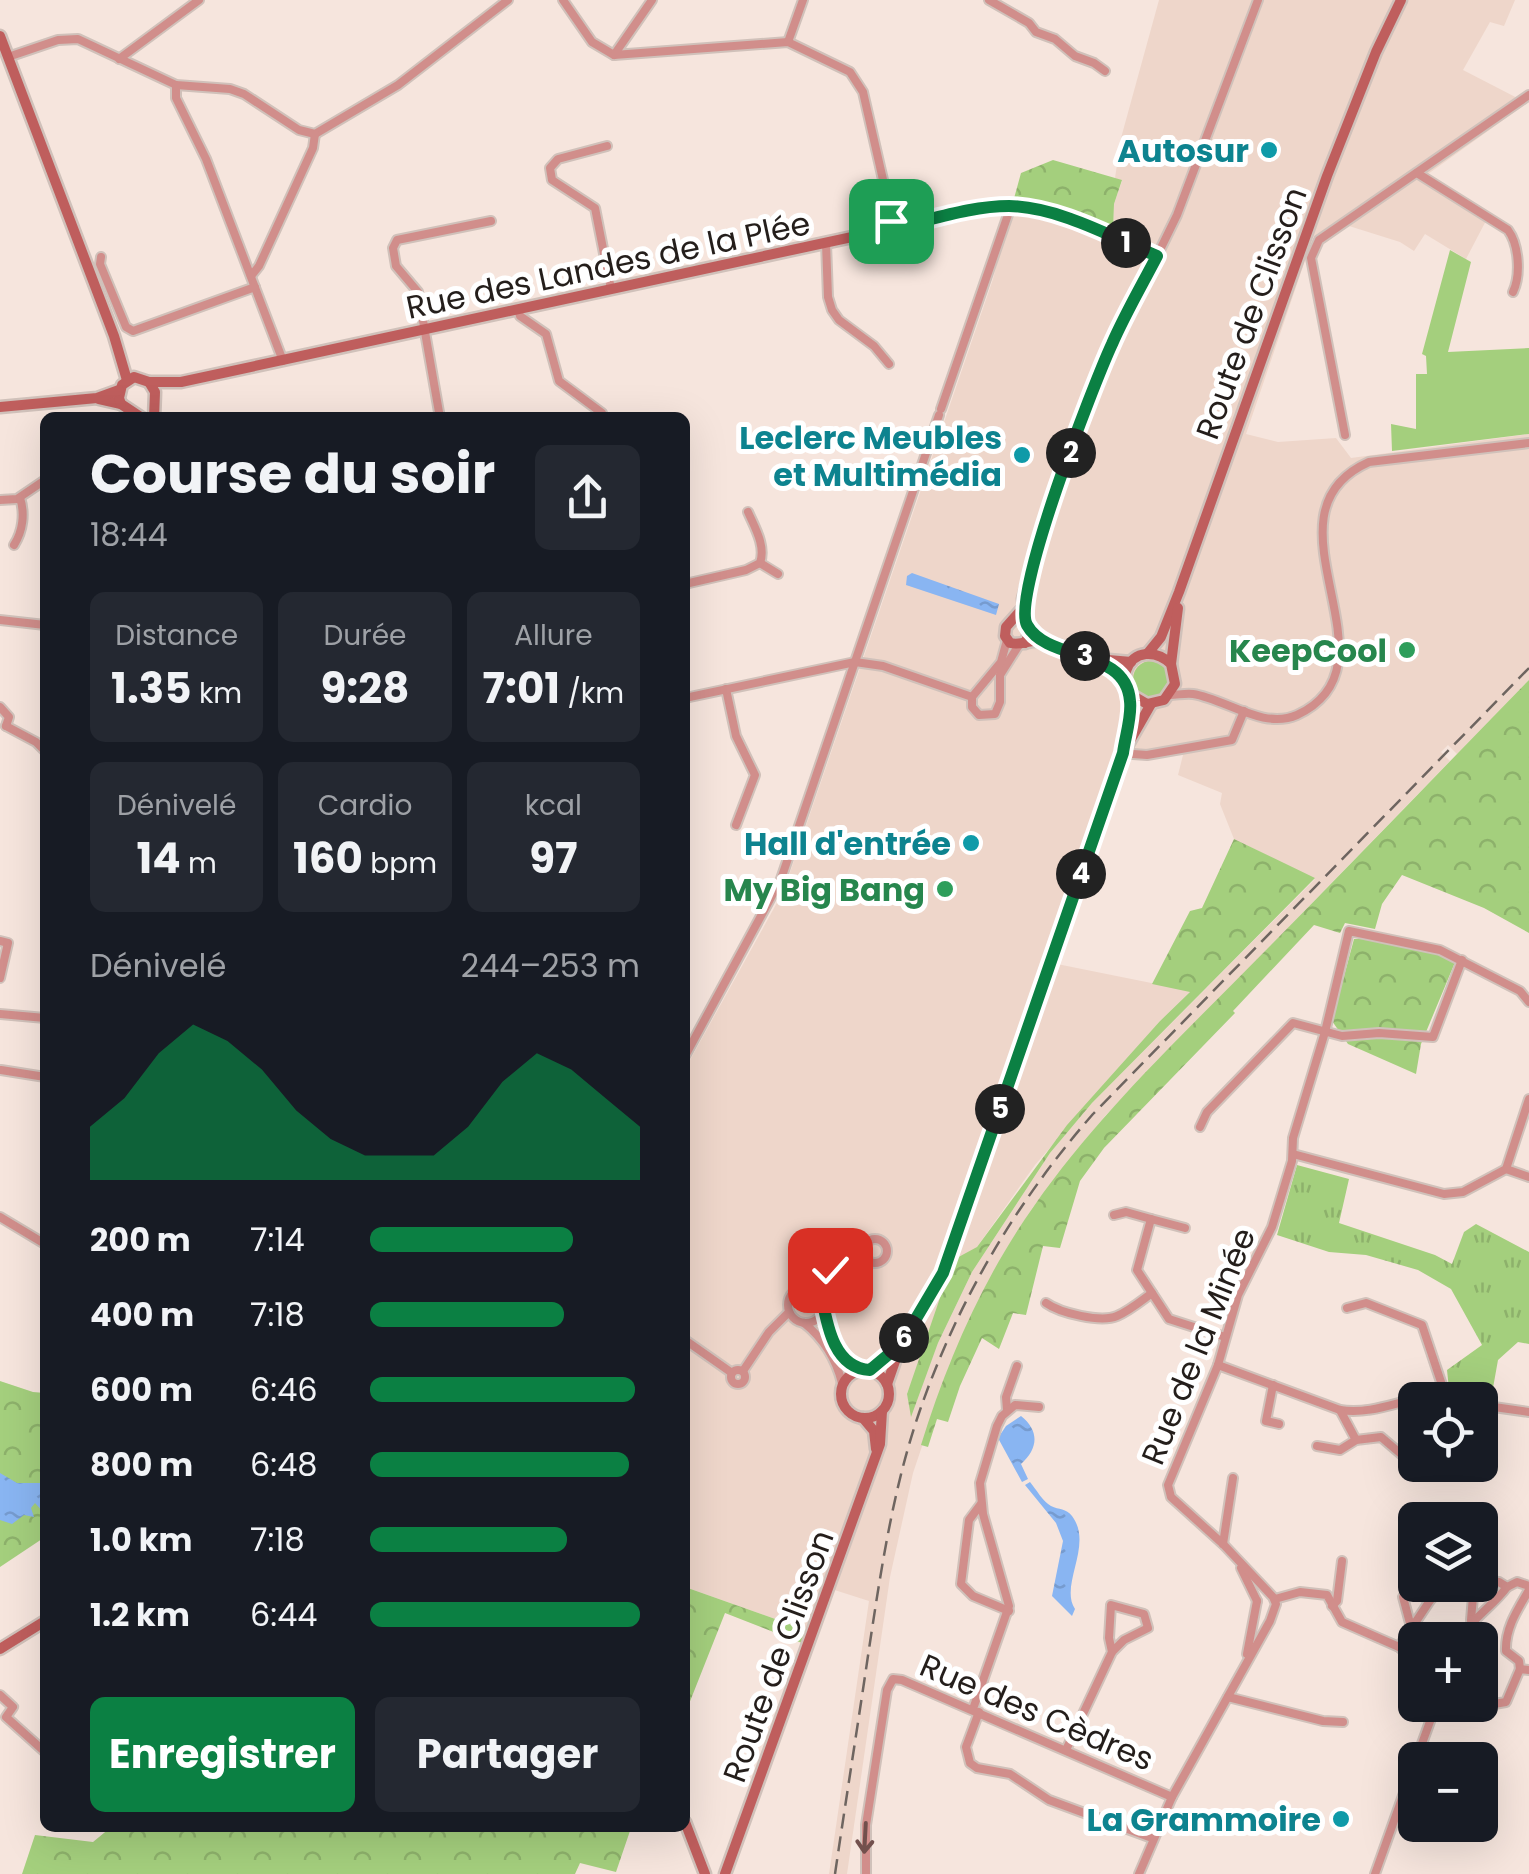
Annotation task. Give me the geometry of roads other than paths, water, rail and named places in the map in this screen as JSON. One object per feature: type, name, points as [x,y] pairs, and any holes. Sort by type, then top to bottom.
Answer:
[{"type":"main road","name":"Route de Clisson","points":[[1376,52],[1392,0]]},
{"type":"main road","name":"Route de Clisson","points":[[1148,653],[1161,636],[1327,176],[1401,0]]},
{"type":"main road","points":[[0,36],[118,348],[127,382],[121,404]]},
{"type":"main road","name":"Rue des Landes de la Plée","points":[[127,382],[181,382],[990,207],[1011,206],[1052,214],[1157,256]]},
{"type":"main road","points":[[1022,644],[1030,632],[1023,623],[1023,608],[1039,540],[1110,347],[1157,256]]},
{"type":"main road","points":[[97,398],[127,382]]},
{"type":"main road","points":[[149,382],[154,412]]},
{"type":"main road","name":"Rue des Landes de la Plée","points":[[143,412],[181,382]]},
{"type":"main road","points":[[0,407],[97,398],[135,412]]},
{"type":"main road","name":"Route de Clisson","points":[[1176,677],[1171,664],[1178,592]]},
{"type":"main road","points":[[1023,623],[1006,627],[1007,640],[1022,644],[1038,640]]},
{"type":"main road","points":[[1023,623],[1038,640],[1090,658],[1116,672],[1125,682],[1130,694],[1128,754]]},
{"type":"main road","points":[[1090,658],[1131,662],[1148,653],[1171,664]]},
{"type":"main road","points":[[1125,682],[1131,662]]},
{"type":"main road","points":[[1130,694],[1151,704],[1170,695],[1176,677]]},
{"type":"main road","points":[[863,1418],[882,1411],[889,1398],[887,1384],[901,1344],[943,1273],[1128,754],[1151,704]]},
{"type":"main road","points":[[876,1455],[874,1431],[863,1418],[844,1407],[840,1391],[848,1376],[865,1370],[901,1344]]},
{"type":"main road","points":[[865,1370],[878,1374],[887,1384]]},
{"type":"main road","name":"Route de Clisson","points":[[726,1874],[876,1455],[883,1434],[882,1411]]},
{"type":"main road","points":[[0,1649],[40,1624]]},
{"type":"main road","points":[[689,1832],[705,1874]]},
{"type":"street","points":[[119,59],[198,0]]},
{"type":"street","points":[[8,57],[68,38],[94,44],[176,85],[230,89],[244,94],[299,130],[315,134],[398,86],[508,0]]},
{"type":"street","points":[[563,0],[592,42],[614,55],[788,42],[850,72],[863,92],[894,228]]},
{"type":"street","points":[[614,55],[652,0]]},
{"type":"street","points":[[788,42],[803,0]]},
{"type":"street","points":[[989,0],[1104,71]]},
{"type":"street","points":[[1157,256],[1177,215],[1258,0]]},
{"type":"street","points":[[176,85],[176,98],[206,160],[283,361]]},
{"type":"street","points":[[1345,435],[1312,258],[1314,248],[1319,240],[1529,94]]},
{"type":"street","points":[[251,276],[313,148],[315,134]]},
{"type":"street","points":[[607,146],[558,159],[550,168],[552,180],[595,208],[612,289]]},
{"type":"street","points":[[1417,174],[1508,230],[1514,238],[1518,280],[1513,292]]},
{"type":"street","points":[[690,1047],[778,888],[1011,206]]},
{"type":"street","points":[[439,412],[417,289],[396,266],[392,251],[397,240],[491,221]]},
{"type":"street","points":[[826,244],[832,310],[889,364]]},
{"type":"street","points":[[101,256],[100,264],[126,328],[133,331],[255,287]]},
{"type":"street","points":[[518,309],[520,316],[546,334],[559,380],[601,412]]},
{"type":"street","points":[[1170,695],[1192,694],[1265,717],[1290,718],[1326,696],[1340,656],[1322,524],[1332,489],[1369,462],[1529,444]]},
{"type":"street","points":[[0,500],[20,498],[40,484]]},
{"type":"street","points":[[14,545],[24,509],[20,498]]},
{"type":"street","points":[[690,583],[760,563],[758,533],[748,512]]},
{"type":"street","points":[[760,563],[778,574]]},
{"type":"street","points":[[0,620],[40,624]]},
{"type":"street","points":[[1007,640],[1001,662],[972,697],[972,707],[984,717],[998,709],[1000,675],[1022,644]]},
{"type":"street","points":[[690,697],[855,662],[882,666],[972,697]]},
{"type":"street","points":[[1176,677],[1192,694]]},
{"type":"street","points":[[982,688],[998,695]]},
{"type":"street","points":[[726,690],[736,736],[755,775],[736,825]]},
{"type":"street","points":[[0,708],[9,717],[3,728],[40,746]]},
{"type":"street","points":[[1128,754],[1147,755],[1232,740],[1244,711]]},
{"type":"street","name":"Rue de la Minée","points":[[1271,1596],[1223,1544],[1170,1497],[1168,1485],[1218,1364],[1238,1295],[1272,1228],[1349,931],[1440,950],[1462,960]]},
{"type":"street","points":[[0,941],[8,944],[0,978]]},
{"type":"street","points":[[1200,1127],[1207,1112],[1293,1023],[1342,1036],[1433,1037],[1462,960],[1520,991],[1529,1002]]},
{"type":"street","points":[[0,1014],[40,1018]]},
{"type":"street","points":[[1,1070],[40,1076]]},
{"type":"street","points":[[1293,1154],[1444,1194],[1462,1192],[1506,1169],[1529,1098]]},
{"type":"street","points":[[1506,1169],[1529,1177]]},
{"type":"street","points":[[1114,1214],[1126,1212],[1185,1228]]},
{"type":"street","points":[[0,1218],[40,1241]]},
{"type":"street","points":[[1151,1219],[1137,1270],[1172,1321],[1225,1338]]},
{"type":"street","points":[[820,1294],[835,1276],[885,1259],[885,1243],[872,1239],[863,1252],[808,1287],[792,1292],[788,1302],[795,1320],[804,1324],[836,1361],[842,1384]]},
{"type":"street","points":[[863,1252],[871,1262]]},
{"type":"street","points":[[808,1287],[820,1294],[831,1338],[842,1355],[865,1370]]},
{"type":"street","points":[[1046,1303],[1058,1312],[1108,1319],[1152,1294]]},
{"type":"street","points":[[1346,1308],[1366,1304],[1422,1326],[1441,1382]]},
{"type":"street","points":[[690,1343],[732,1372],[732,1379],[739,1384],[746,1378],[743,1371],[769,1332],[789,1312]]},
{"type":"street","points":[[804,1324],[813,1322],[822,1312]]},
{"type":"street","points":[[1218,1364],[1340,1410],[1373,1412],[1398,1406]]},
{"type":"street","points":[[1008,1410],[1006,1397],[1017,1366]]},
{"type":"street","points":[[1273,1386],[1266,1422],[1279,1424]]},
{"type":"street","points":[[1038,1407],[1025,1404],[1008,1410],[996,1426],[980,1483],[981,1504],[1009,1611],[966,1747],[970,1763],[1010,1774],[1049,1800],[1152,1838]]},
{"type":"street","points":[[1498,1408],[1529,1412]]},
{"type":"street","points":[[1340,1410],[1356,1440]]},
{"type":"street","points":[[1317,1446],[1340,1450],[1356,1440],[1381,1437],[1398,1451]]},
{"type":"street","points":[[1223,1544],[1232,1478]]},
{"type":"street","points":[[981,1504],[969,1520],[960,1584],[972,1596],[1009,1611]]},
{"type":"street","name":"Rue de la Minée","points":[[1237,1559],[1257,1603]]},
{"type":"street","points":[[1332,1606],[1337,1601],[1342,1562]]},
{"type":"street","points":[[1498,1582],[1506,1587]]},
{"type":"street","points":[[1471,1620],[1499,1598],[1506,1587],[1517,1582],[1529,1588],[1505,1642],[1506,1651],[1524,1670],[1506,1702],[1498,1703]]},
{"type":"street","points":[[1257,1603],[1290,1593],[1321,1593],[1327,1596],[1342,1622],[1398,1647]]},
{"type":"street","points":[[1139,1874],[1172,1797],[1270,1621],[1271,1596]]},
{"type":"street","points":[[1471,1620],[1474,1602]]},
{"type":"street","points":[[1257,1603],[1263,1613],[1272,1612]]},
{"type":"street","points":[[1246,1659],[1257,1603]]},
{"type":"street","points":[[1066,1750],[1112,1652],[1124,1640],[1148,1628],[1144,1614],[1111,1605],[1112,1652]]},
{"type":"street","name":"Rue des Cèdres","points":[[866,1874],[864,1842],[869,1802],[887,1690],[891,1681],[897,1679],[1172,1797]]},
{"type":"street","points":[[0,1695],[13,1707],[6,1718],[40,1748]]},
{"type":"street","points":[[1228,1696],[1323,1721],[1343,1722]]},
{"type":"street","points":[[1375,1874],[1398,1809]]},
{"type":"water","points":[[912,573],[999,604],[996,615],[906,585],[907,576]]},
{"type":"water","points":[[1021,1416],[1034,1434],[1031,1452],[1021,1464],[1028,1479],[1022,1482],[998,1438],[1006,1426]]},
{"type":"water","points":[[0,1473],[17,1483],[40,1483],[40,1508],[35,1503],[31,1508],[34,1517],[24,1515],[12,1524],[0,1520]]},
{"type":"water","points":[[1030,1482],[1048,1504],[1070,1513],[1078,1527],[1072,1616],[1052,1596],[1063,1541],[1056,1523],[1025,1485]]},
{"type":"railway","points":[[835,1874],[878,1589],[902,1471],[934,1372],[991,1255],[1039,1182],[1093,1114],[1529,668]]},
{"type":"place","name":"Autosur","points":[[1269,150]]},
{"type":"place","name":"Leclerc Meubles et Multimédia","points":[[1022,455]]},
{"type":"place","name":"KeepCool","points":[[1407,650]]},
{"type":"place","name":"Hall d'entrée","points":[[971,843]]},
{"type":"place","name":"My Big Bang","points":[[945,889]]},
{"type":"place","name":"La Grammoire","points":[[1341,1819]]}]
